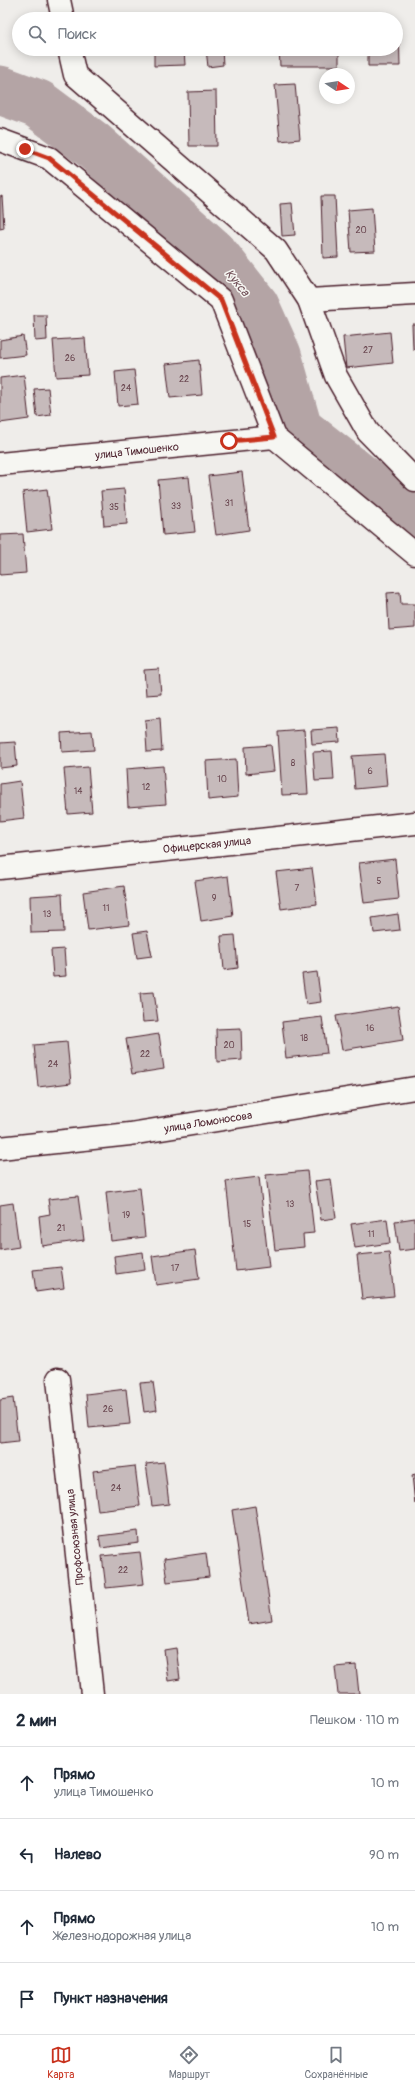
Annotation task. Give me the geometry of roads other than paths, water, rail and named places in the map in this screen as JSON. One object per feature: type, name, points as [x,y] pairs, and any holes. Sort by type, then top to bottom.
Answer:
[{"type":"street","points":[[59,0],[62,12]]},
{"type":"street","points":[[71,56],[75,75],[276,250],[309,300],[336,376],[368,432],[415,480]]},
{"type":"street","points":[[0,140],[49,158],[221,300],[274,437],[415,554]]},
{"type":"street","points":[[309,300],[415,294]]},
{"type":"street","name":"улица Тимошенко","points":[[0,464],[274,437]]},
{"type":"street","name":"Офицерская улица","points":[[0,868],[415,823]]},
{"type":"street","name":"улица Ломоносова","points":[[0,1148],[130,1134],[415,1088]]},
{"type":"street","name":"Профсоюзная улица","points":[[58,1379],[92,1694]]},
{"type":"waterway","name":"Кукса","points":[[0,90],[38,104],[93,145],[213,253],[255,306],[277,355],[298,429],[415,521]]}]
